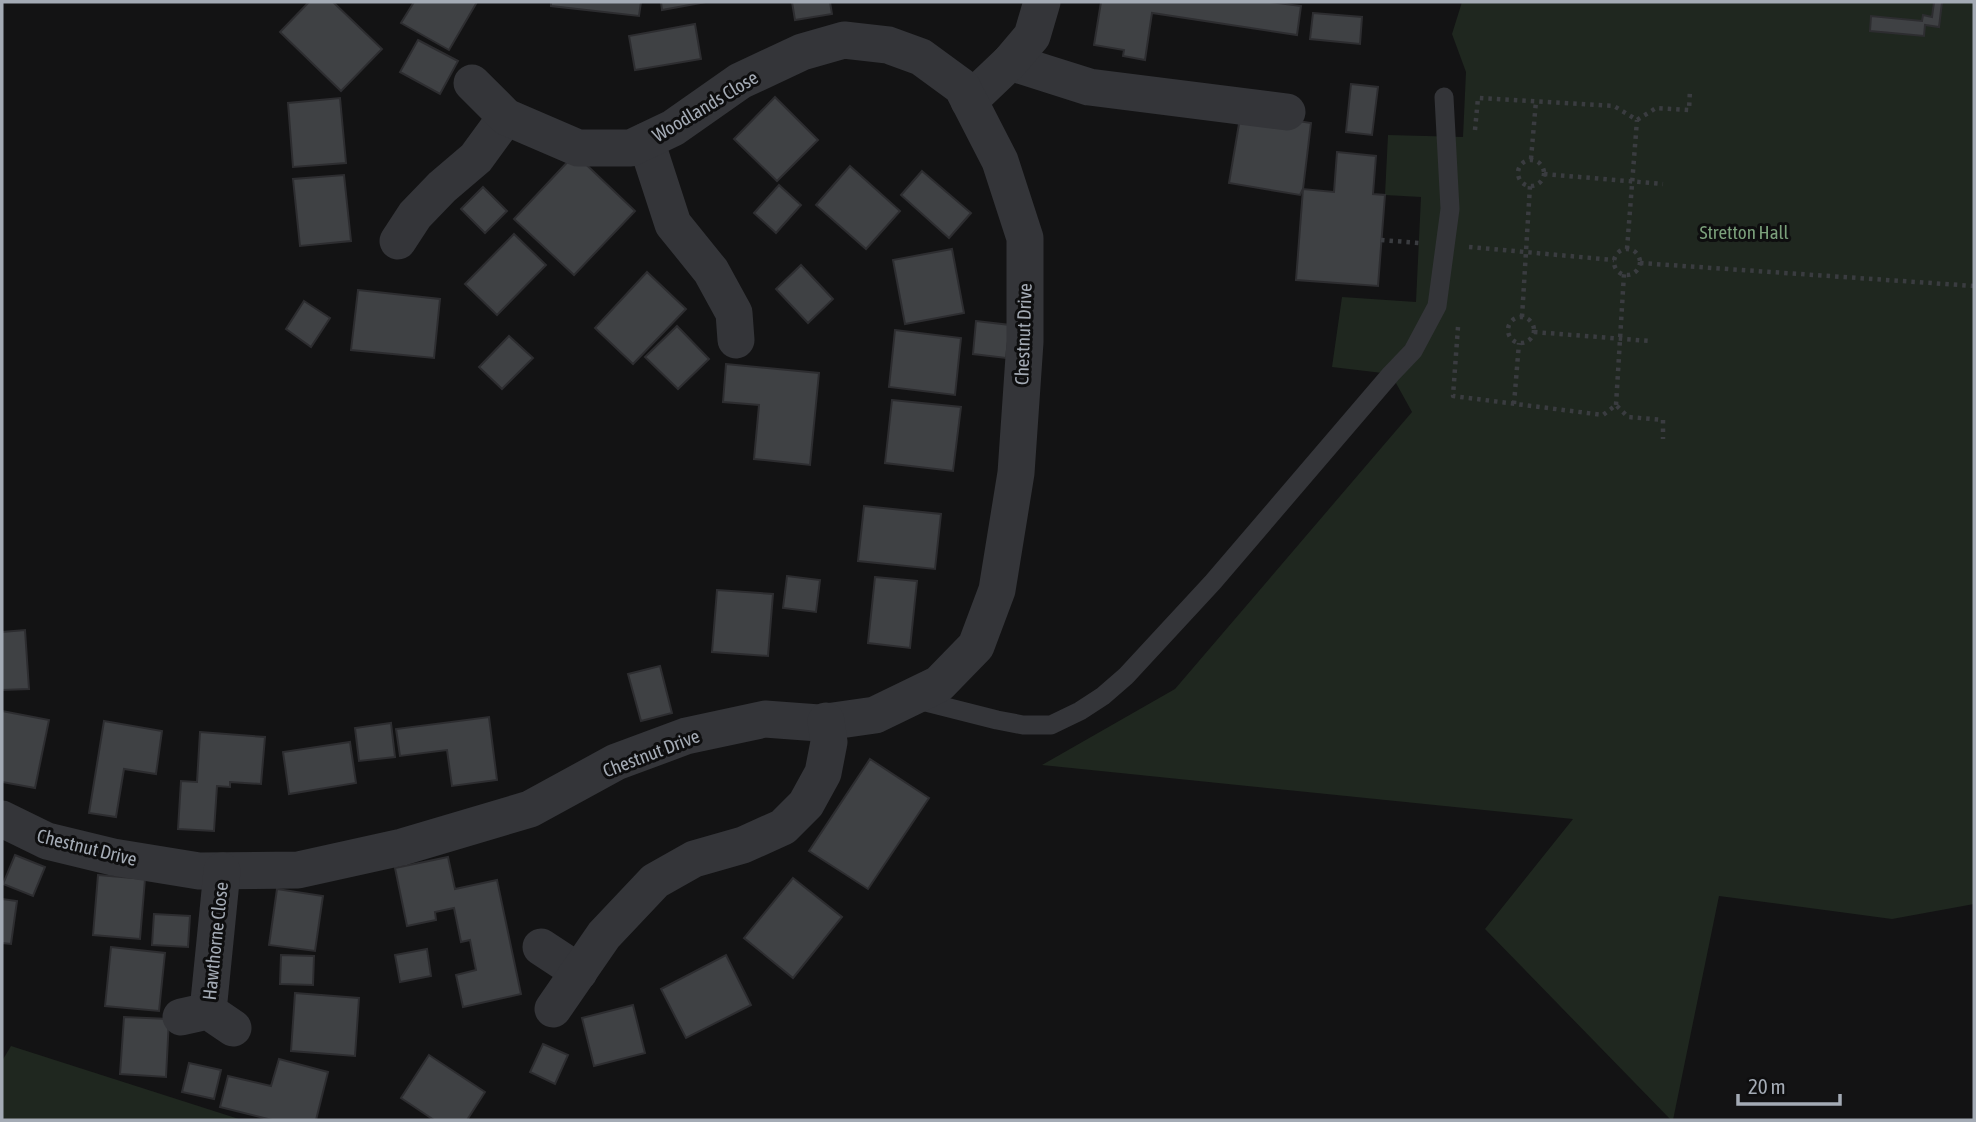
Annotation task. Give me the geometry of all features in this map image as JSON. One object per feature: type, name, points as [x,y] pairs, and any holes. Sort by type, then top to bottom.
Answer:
[{"type":"street","points":[[969,101],[1010,62],[1032,36],[1042,2]]},
{"type":"street","name":"Woodlands Close","points":[[472,83],[506,117],[578,148],[631,148],[673,128],[740,81],[802,52],[845,40],[888,45],[920,57],[962,88],[969,101]]},
{"type":"street","points":[[1010,62],[1089,88],[1287,113]]},
{"type":"street","name":"Chestnut Drive","points":[[2,819],[47,841],[199,871],[298,870],[402,848],[530,809],[616,762],[686,736],[765,719],[826,722],[875,715],[939,684],[976,646],[997,590],[1016,473],[1025,342],[1025,238],[1000,161],[969,101]]},
{"type":"street","points":[[398,241],[415,215],[476,158],[506,117]]},
{"type":"street","points":[[646,141],[673,224],[711,271],[734,313],[736,340]]},
{"type":"street","points":[[553,1009],[604,935],[655,881],[694,859],[743,845],[783,827],[806,804],[823,773],[829,742],[826,722]]},
{"type":"street","name":"Hawthorne Close","points":[[207,1019],[222,871]]},
{"type":"street","points":[[541,947],[579,972]]},
{"type":"lane","points":[[909,698],[1023,725],[1051,725],[1103,696],[1126,676],[1213,582],[1413,351],[1437,306],[1450,209],[1444,97]]},
{"type":"path","points":[[1637,120],[1656,108],[1689,110],[1690,90]]},
{"type":"path","points":[[1474,138],[1478,98],[1614,106],[1637,120]]},
{"type":"path","points":[[1531,160],[1536,101]]},
{"type":"path","points":[[1627,249],[1637,120]]},
{"type":"path","points":[[1527,160],[1542,166],[1544,174],[1540,182],[1530,186],[1521,181],[1518,173],[1520,165],[1527,160]]},
{"type":"path","points":[[1544,174],[1663,184]]},
{"type":"path","points":[[1522,317],[1530,186]]},
{"type":"path","points":[[1381,240],[1614,260]]},
{"type":"path","points":[[1627,249],[1635,251],[1640,263],[1632,274],[1624,274],[1616,270],[1614,260],[1619,251],[1627,249]]},
{"type":"path","points":[[1640,263],[1974,286]]},
{"type":"path","points":[[1624,274],[1616,405],[1628,417],[1663,420],[1663,439]]},
{"type":"path","points":[[1458,314],[1453,396],[1602,415],[1616,405]]},
{"type":"path","points":[[1522,317],[1533,324],[1534,331],[1531,340],[1523,344],[1511,338],[1508,331],[1511,323],[1522,317]]},
{"type":"path","points":[[1534,331],[1650,341]]},
{"type":"path","points":[[1514,404],[1518,343]]},
{"type":"green space","name":"Stretton Hall","points":[[1462,2],[1974,2],[1974,904],[1892,919],[1719,896],[1673,1120],[1485,929],[1573,819],[1042,765],[1175,689],[1412,412],[1391,374],[1332,367],[1342,297],[1416,302],[1421,197],[1385,195],[1388,135],[1463,137],[1466,72],[1452,34]]},
{"type":"green space","points":[[11,1046],[242,1120],[2,1120],[2,1061]]},
{"type":"building","points":[[309,2],[333,2],[382,49],[341,91],[280,32]]},
{"type":"building","points":[[414,2],[477,2],[449,50],[401,23]]},
{"type":"building","points":[[551,2],[641,2],[639,16],[551,6]]},
{"type":"building","points":[[661,2],[706,2],[662,10]]},
{"type":"building","points":[[792,2],[830,2],[832,14],[795,20]]},
{"type":"building","points":[[1101,2],[1270,2],[1301,6],[1297,35],[1152,13],[1145,60],[1123,56],[1124,50],[1094,45]]},
{"type":"building","points":[[1934,2],[1942,2],[1939,27],[1925,25],[1924,36],[1870,31],[1871,16],[1922,21],[1923,15],[1932,17]]},
{"type":"building","points":[[1313,13],[1362,17],[1360,44],[1310,39]]},
{"type":"building","points":[[695,24],[701,59],[635,70],[629,36]]},
{"type":"building","points":[[418,40],[458,61],[440,94],[400,72]]},
{"type":"building","points":[[1351,84],[1378,87],[1372,135],[1346,132]]},
{"type":"building","points":[[775,97],[818,140],[777,181],[734,139]]},
{"type":"building","points":[[340,98],[346,163],[293,167],[288,103]]},
{"type":"building","points":[[1241,112],[1311,123],[1300,195],[1229,183]]},
{"type":"building","points":[[1337,152],[1376,156],[1373,194],[1385,195],[1378,286],[1296,280],[1303,189],[1334,192]]},
{"type":"building","points":[[575,154],[635,211],[574,275],[514,219]]},
{"type":"building","points":[[850,166],[900,211],[866,249],[816,205]]},
{"type":"building","points":[[922,171],[971,213],[949,238],[901,195]]},
{"type":"building","points":[[344,175],[351,241],[300,246],[293,179]]},
{"type":"building","points":[[779,185],[801,205],[776,233],[754,213]]},
{"type":"building","points":[[483,187],[507,211],[485,233],[461,209]]},
{"type":"building","points":[[514,234],[546,265],[497,315],[465,284]]},
{"type":"building","points":[[952,249],[964,313],[905,324],[893,260]]},
{"type":"building","points":[[801,265],[833,299],[808,323],[776,289]]},
{"type":"building","points":[[647,272],[686,309],[633,364],[595,328]]},
{"type":"building","points":[[358,290],[440,299],[434,358],[351,350]]},
{"type":"building","points":[[304,301],[330,318],[311,347],[286,329]]},
{"type":"building","points":[[976,321],[1010,325],[1006,358],[973,354]]},
{"type":"building","points":[[677,326],[709,359],[678,389],[645,357]]},
{"type":"building","points":[[895,330],[961,338],[955,395],[889,387]]},
{"type":"building","points":[[509,336],[533,358],[502,389],[479,367]]},
{"type":"building","points":[[726,364],[819,373],[810,465],[754,459],[759,405],[723,402]]},
{"type":"building","points":[[892,400],[961,407],[953,471],[885,463]]},
{"type":"building","points":[[864,506],[941,514],[935,569],[858,561]]},
{"type":"building","points":[[787,576],[820,580],[816,612],[783,608]]},
{"type":"building","points":[[875,577],[917,581],[910,648],[868,643]]},
{"type":"building","points":[[717,590],[773,594],[768,656],[712,652]]},
{"type":"building","points":[[25,630],[29,689],[2,690],[2,632]]},
{"type":"building","points":[[660,666],[672,713],[641,721],[628,674]]},
{"type":"building","points":[[2,711],[49,720],[35,788],[2,782]]},
{"type":"building","points":[[489,717],[497,780],[452,786],[447,750],[400,756],[396,729]]},
{"type":"building","points":[[104,721],[162,731],[156,774],[124,769],[116,817],[89,813]]},
{"type":"building","points":[[391,723],[395,757],[359,761],[355,728]]},
{"type":"building","points":[[200,732],[265,737],[261,784],[230,782],[230,787],[217,786],[214,831],[178,829],[181,781],[197,782]]},
{"type":"building","points":[[350,742],[356,783],[289,794],[283,752]]},
{"type":"building","points":[[870,759],[929,798],[868,889],[809,851]]},
{"type":"building","points":[[15,855],[45,867],[33,896],[3,884]]},
{"type":"building","points":[[448,857],[455,889],[497,880],[521,994],[463,1007],[456,975],[476,970],[470,940],[461,942],[454,908],[435,912],[436,920],[407,926],[395,868]]},
{"type":"building","points":[[98,875],[145,879],[140,939],[93,935]]},
{"type":"building","points":[[793,878],[842,917],[793,978],[744,938]]},
{"type":"building","points":[[277,889],[323,896],[315,951],[269,945]]},
{"type":"building","points":[[2,899],[17,901],[11,944],[2,943]]},
{"type":"building","points":[[154,914],[190,916],[188,947],[152,945]]},
{"type":"building","points":[[111,947],[165,953],[159,1011],[105,1006]]},
{"type":"building","points":[[427,949],[431,976],[400,982],[395,955]]},
{"type":"building","points":[[281,955],[314,956],[313,985],[280,984]]},
{"type":"building","points":[[726,955],[751,1005],[686,1038],[661,989]]},
{"type":"building","points":[[295,993],[359,998],[355,1056],[291,1051]]},
{"type":"building","points":[[633,1005],[645,1053],[594,1066],[582,1018]]},
{"type":"building","points":[[124,1017],[169,1019],[166,1077],[120,1074]]},
{"type":"building","points":[[543,1044],[568,1055],[555,1084],[530,1072]]},
{"type":"building","points":[[429,1055],[485,1092],[467,1120],[434,1120],[401,1098]]},
{"type":"building","points":[[279,1059],[328,1072],[316,1120],[272,1120],[220,1107],[228,1076],[271,1086]]},
{"type":"building","points":[[189,1063],[221,1070],[214,1099],[182,1092]]}]
